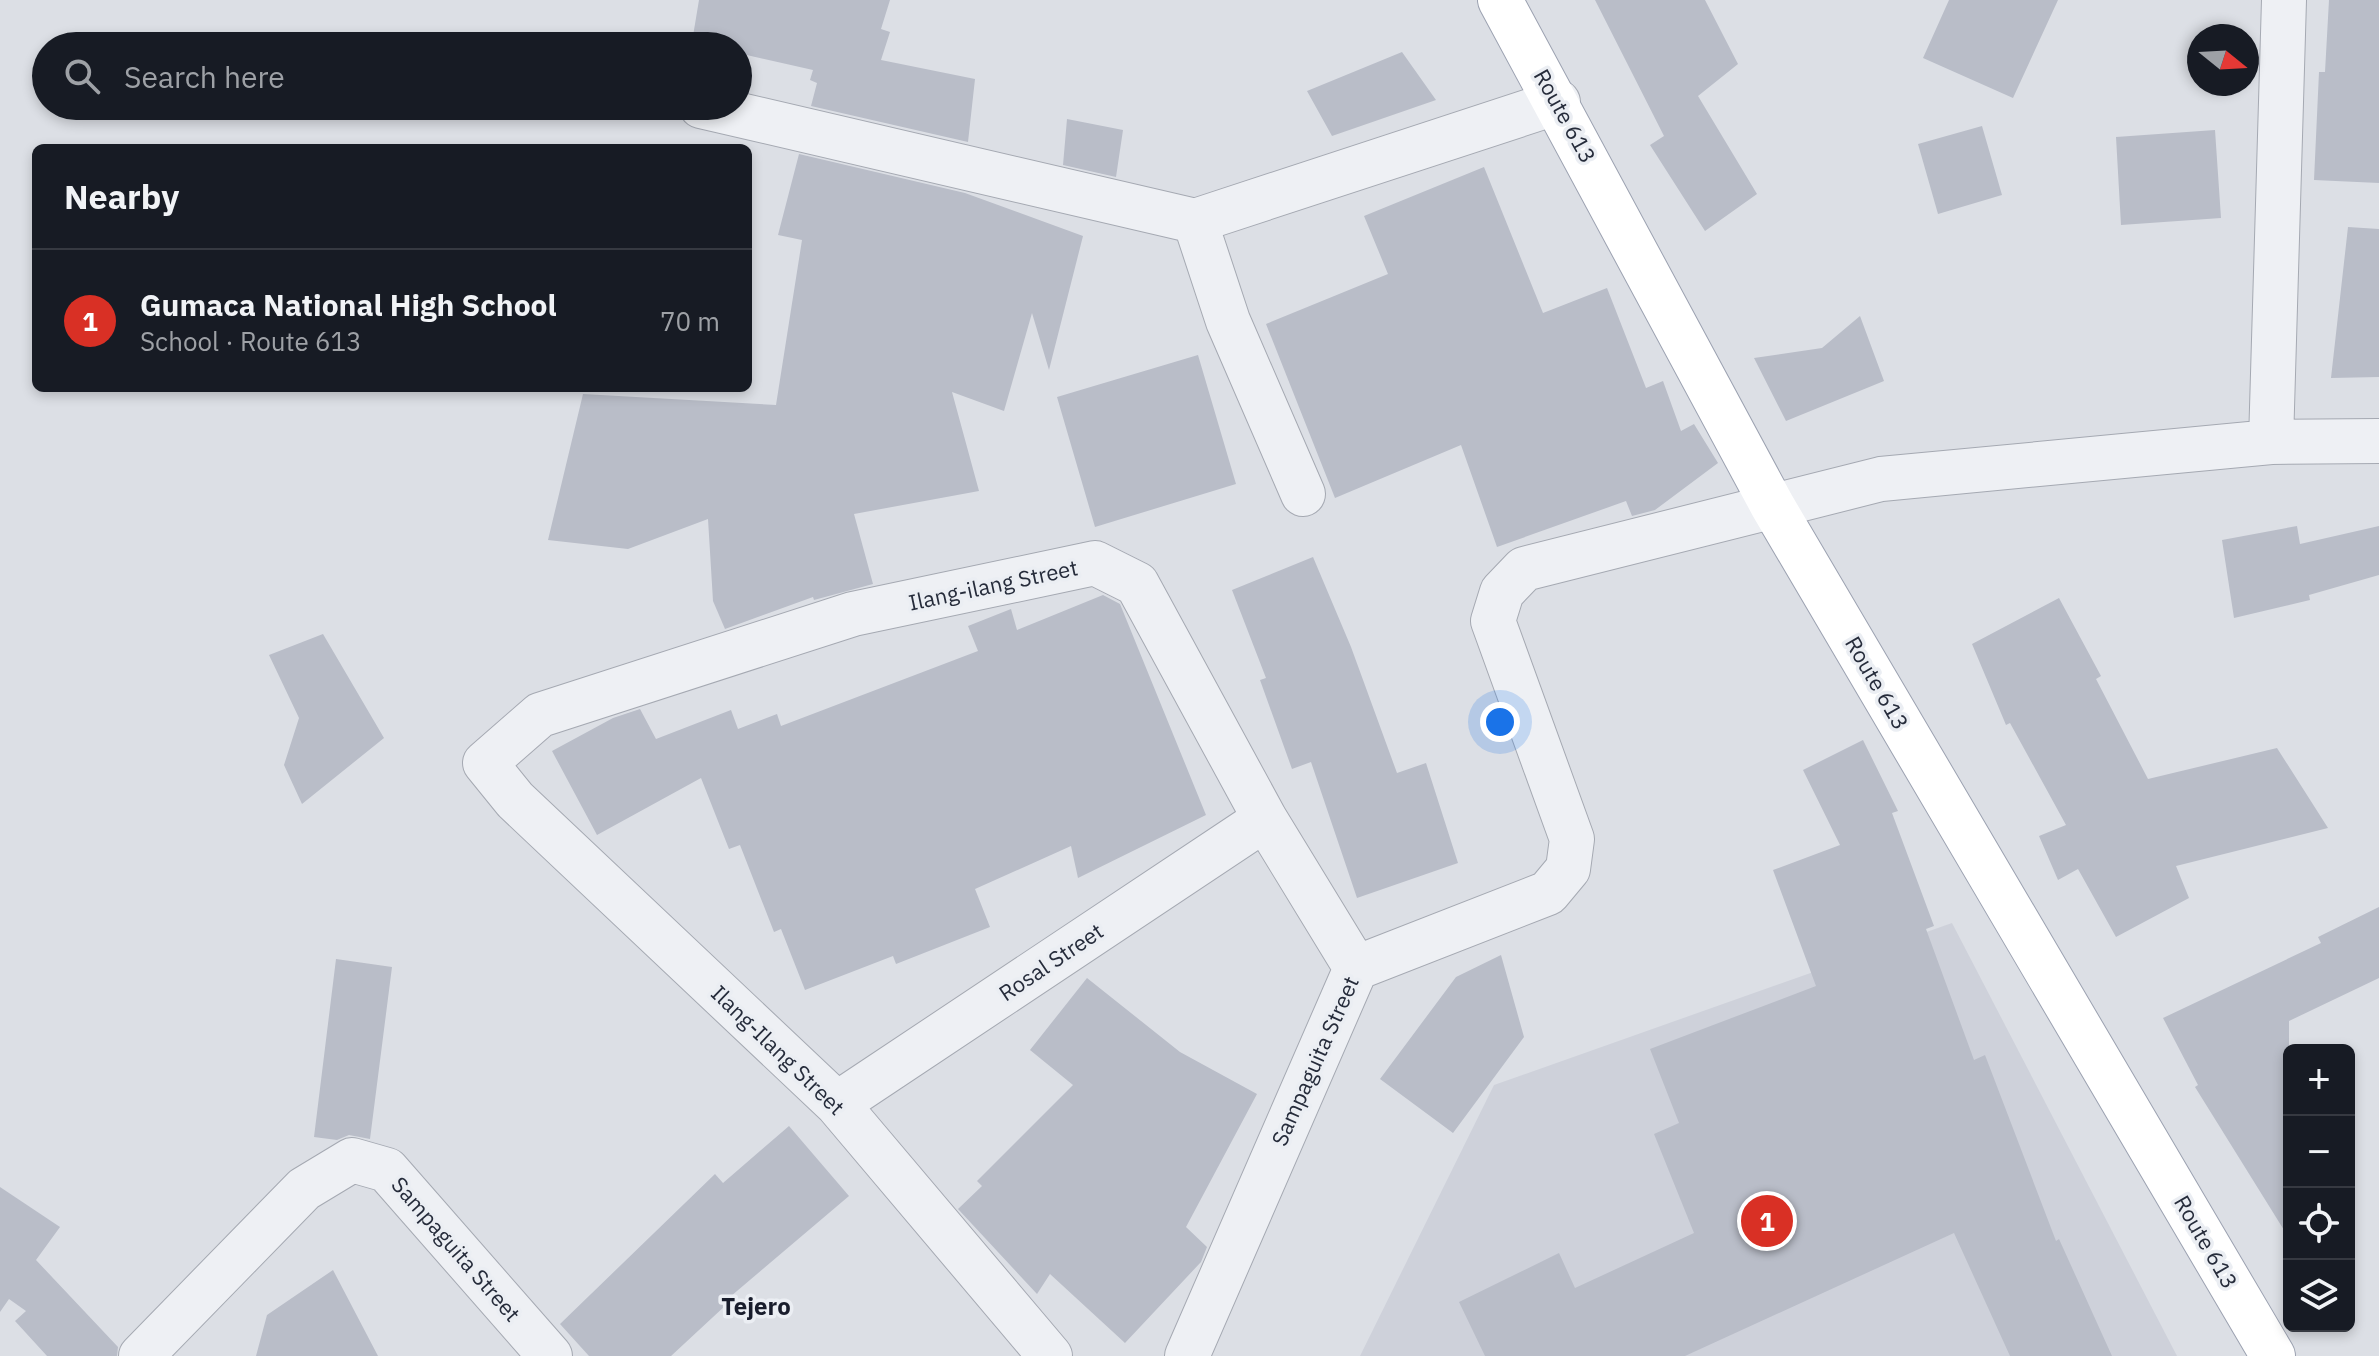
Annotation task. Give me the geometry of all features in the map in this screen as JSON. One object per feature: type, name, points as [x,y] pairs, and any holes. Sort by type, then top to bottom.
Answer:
[{"type":"main road","name":"Route 613","points":[[1500,0],[1558,102],[1772,505],[2273,1356]]},
{"type":"street","points":[[2271,442],[2284,0]]},
{"type":"street","points":[[752,118],[1195,221],[1558,102]]},
{"type":"street","points":[[1195,221],[1228,321],[1303,494]]},
{"type":"street","points":[[1772,505],[1881,479],[2271,442],[2379,441]]},
{"type":"street","name":"Sampaguita Street","points":[[1187,1356],[1356,968],[1548,893],[1568,869],[1572,839],[1493,621],[1502,592],[1524,569],[1772,505]]},
{"type":"street","name":"Ilang-ilang Street","points":[[485,763],[540,715],[853,614],[1095,563],[1137,584],[1265,819],[1356,968]]},
{"type":"street","name":"Ilang-Ilang Street","points":[[485,763],[515,800],[837,1104],[1050,1356]]},
{"type":"street","name":"Rosal Street","points":[[837,1104],[1265,819]]},
{"type":"street","name":"Sampaguita Street","points":[[141,1356],[304,1189],[352,1160],[387,1170],[550,1356]]},
{"type":"shaded area","points":[[1952,923],[2177,1356],[1360,1356],[1494,1085]]},
{"type":"building","points":[[699,0],[890,0],[881,29],[890,32],[881,60],[975,79],[968,142],[811,106],[817,83],[810,80],[813,70],[752,56],[752,32],[694,32]]},
{"type":"building","points":[[1595,0],[1705,0],[1738,64],[1698,96],[1757,194],[1705,231],[1650,145],[1664,136]]},
{"type":"building","points":[[1949,0],[2058,0],[2013,98],[1923,58]]},
{"type":"building","points":[[2329,0],[2379,0],[2379,183],[2314,180],[2319,72],[2325,72]]},
{"type":"building","points":[[1402,52],[1436,100],[1332,136],[1307,91]]},
{"type":"building","points":[[1067,119],[1123,130],[1116,177],[1063,165]]},
{"type":"building","points":[[1982,126],[2002,195],[1938,214],[1918,144]]},
{"type":"building","points":[[2215,130],[2221,218],[2121,225],[2116,137]]},
{"type":"building","points":[[799,154],[965,193],[1083,236],[1049,370],[1032,313],[1004,411],[952,392],[979,491],[854,514],[873,584],[814,600],[813,597],[725,629],[713,601],[708,519],[628,549],[548,540],[583,394],[776,405],[802,240],[778,235]]},
{"type":"building","points":[[1484,167],[1543,313],[1607,288],[1646,388],[1663,381],[1681,431],[1694,424],[1718,463],[1655,510],[1632,516],[1626,501],[1497,547],[1461,445],[1335,498],[1266,324],[1388,274],[1364,216]]},
{"type":"building","points":[[2348,227],[2379,229],[2379,377],[2331,378]]},
{"type":"building","points":[[1860,316],[1884,381],[1786,421],[1754,358],[1822,348]]},
{"type":"building","points":[[1198,355],[1236,484],[1095,527],[1057,397]]},
{"type":"building","points":[[2297,526],[2300,544],[2379,526],[2379,575],[2309,595],[2310,600],[2234,618],[2222,540]]},
{"type":"building","points":[[1313,557],[1351,647],[1397,773],[1426,763],[1458,863],[1357,898],[1311,762],[1292,769],[1260,680],[1266,678],[1232,590]]},
{"type":"building","points":[[1103,595],[1120,604],[1206,815],[1078,878],[1071,846],[975,889],[990,927],[896,964],[893,956],[805,990],[781,929],[774,932],[740,845],[729,849],[701,778],[597,835],[552,751],[613,718],[640,709],[656,739],[731,710],[738,729],[777,714],[781,726],[978,651],[968,626],[1011,609],[1017,630]]},
{"type":"building","points":[[2059,598],[2101,676],[2096,679],[2148,779],[2277,748],[2328,828],[2176,866],[2189,898],[2116,937],[2078,869],[2058,880],[2039,836],[2066,825],[2010,723],[2006,725],[1972,644]]},
{"type":"building","points":[[323,634],[384,738],[302,804],[284,765],[299,718],[269,655]]},
{"type":"building","points":[[1863,740],[1898,811],[1892,813],[1934,926],[1926,929],[1974,1060],[1985,1055],[2056,1241],[2059,1239],[2112,1356],[2010,1356],[1954,1233],[1685,1356],[1485,1356],[1459,1302],[1559,1253],[1575,1288],[1694,1233],[1654,1134],[1679,1123],[1650,1049],[1816,986],[1773,870],[1840,845],[1803,770]]},
{"type":"building","points":[[2379,907],[2379,978],[2289,1021],[2289,1044],[2283,1044],[2283,1228],[2195,1087],[2198,1085],[2163,1018],[2321,943],[2318,937]]},
{"type":"building","points":[[1501,955],[1524,1037],[1453,1133],[1380,1079],[1456,977]]},
{"type":"building","points":[[336,959],[392,967],[370,1139],[349,1135],[337,1140],[314,1137]]},
{"type":"building","points":[[1087,978],[1180,1052],[1257,1094],[1186,1227],[1207,1247],[1201,1262],[1125,1343],[1050,1274],[1037,1294],[958,1209],[982,1186],[977,1181],[1073,1085],[1030,1050]]},
{"type":"building","points":[[789,1126],[849,1196],[724,1302],[726,1305],[671,1356],[589,1356],[560,1324],[715,1174],[723,1183]]},
{"type":"building","points":[[0,1187],[60,1227],[36,1260],[118,1347],[117,1356],[47,1356],[15,1321],[26,1311],[9,1299],[0,1312]]},
{"type":"building","points":[[333,1270],[378,1356],[256,1356],[267,1315]]},
{"type":"place","name":"Gumaca National High School","points":[[1767,1221]]},
{"type":"district","name":"Tejero","points":[[756,1307]]}]
